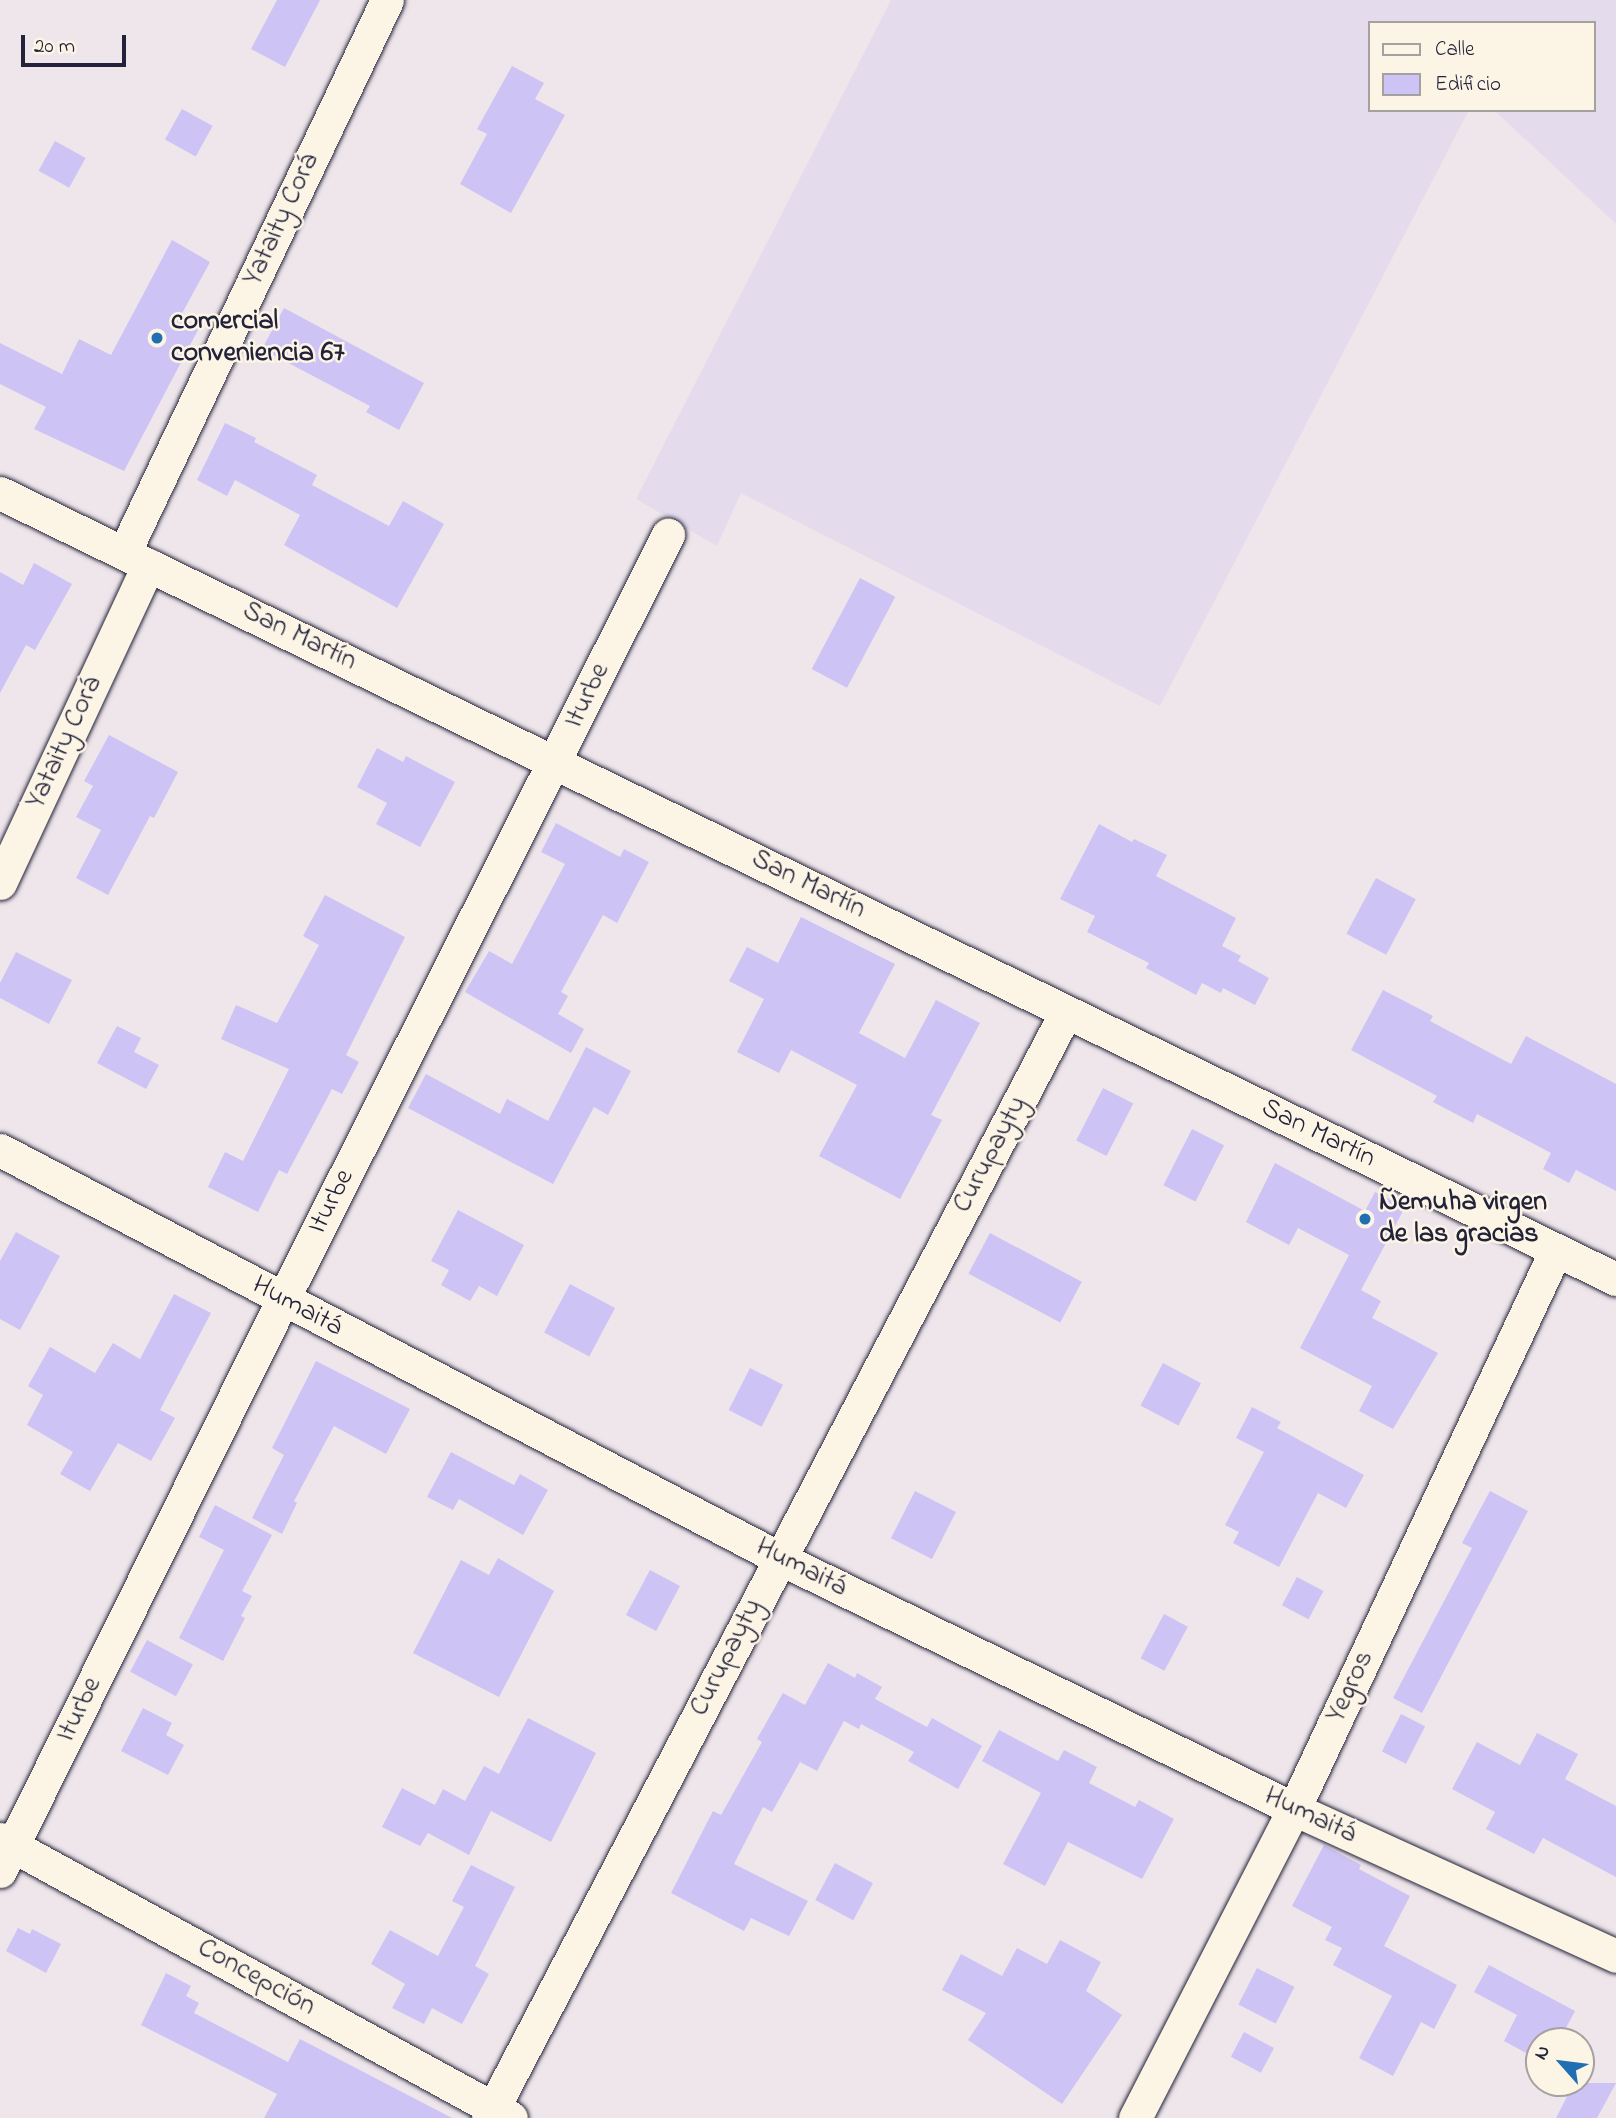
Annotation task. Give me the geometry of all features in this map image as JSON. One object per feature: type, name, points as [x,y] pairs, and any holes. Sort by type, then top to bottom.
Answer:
[{"type":"street","name":"Yataity Corá","points":[[0,883],[136,559],[387,0]]},
{"type":"street","name":"San Martín","points":[[0,494],[555,761],[1616,1279]]},
{"type":"street","name":"Iturbe","points":[[4,1852],[668,535]]},
{"type":"street","name":"Curupayty","points":[[497,2115],[779,1558],[1066,1012]]},
{"type":"street","name":"Humaitá","points":[[0,1150],[779,1558],[1294,1810],[1616,1956]]},
{"type":"street","name":"Yegros","points":[[1135,2118],[1294,1810],[1556,1250]]},
{"type":"street","name":"Concepción","points":[[4,1852],[497,2115]]},
{"type":"shaded area","points":[[891,0],[1616,0],[1616,224],[1496,112],[1595,112],[1595,21],[1368,21],[1368,112],[1468,112],[1160,706],[741,493],[717,546],[636,499]]},
{"type":"building","points":[[277,0],[320,0],[285,67],[251,49]]},
{"type":"building","points":[[512,66],[544,83],[535,99],[565,115],[511,213],[460,184],[487,134],[477,129]]},
{"type":"building","points":[[182,109],[213,126],[196,157],[165,140]]},
{"type":"building","points":[[55,141],[86,158],[69,188],[39,171]]},
{"type":"building","points":[[172,240],[210,262],[180,317],[199,328],[124,471],[34,429],[46,407],[0,384],[0,343],[62,374],[79,339],[111,355]]},
{"type":"building","points":[[284,308],[424,383],[399,430],[366,412],[370,406],[262,349]]},
{"type":"building","points":[[225,423],[256,438],[254,442],[317,475],[312,485],[389,526],[403,501],[444,524],[397,608],[284,545],[300,515],[235,480],[227,496],[197,480]]},
{"type":"building","points":[[34,563],[72,584],[35,650],[26,645],[0,693],[0,572],[23,585]]},
{"type":"building","points":[[860,578],[895,597],[847,688],[812,669]]},
{"type":"building","points":[[109,735],[178,772],[154,818],[150,816],[108,895],[76,878],[101,830],[76,817],[93,786],[84,781]]},
{"type":"building","points":[[377,748],[403,762],[406,756],[455,782],[420,847],[376,824],[387,803],[357,787]]},
{"type":"building","points":[[556,823],[620,857],[624,849],[649,862],[617,923],[603,915],[561,992],[568,996],[558,1014],[584,1029],[571,1053],[465,992],[489,951],[512,964],[565,864],[541,852]]},
{"type":"building","points":[[1099,824],[1132,842],[1134,839],[1167,855],[1156,876],[1236,918],[1222,946],[1241,956],[1238,961],[1269,978],[1255,1005],[1223,988],[1221,993],[1202,983],[1196,995],[1146,968],[1149,963],[1087,932],[1095,916],[1060,899]]},
{"type":"building","points":[[1376,878],[1416,899],[1386,955],[1346,934]]},
{"type":"building","points":[[325,895],[405,937],[346,1055],[359,1062],[342,1094],[332,1089],[287,1174],[279,1170],[258,1212],[208,1187],[225,1152],[243,1161],[289,1069],[221,1039],[236,1005],[277,1023],[319,945],[303,936]]},
{"type":"building","points":[[801,917],[895,964],[859,1033],[905,1058],[936,1000],[980,1023],[931,1115],[942,1120],[900,1199],[819,1156],[857,1085],[791,1050],[779,1073],[737,1052],[764,999],[729,981],[747,947],[778,963]]},
{"type":"building","points":[[16,952],[72,980],[49,1024],[0,998],[0,983]]},
{"type":"building","points":[[1383,990],[1433,1016],[1430,1021],[1511,1064],[1526,1036],[1616,1084],[1616,1191],[1576,1170],[1569,1183],[1543,1169],[1551,1153],[1477,1114],[1473,1123],[1433,1102],[1437,1096],[1351,1050]]},
{"type":"building","points":[[117,1026],[141,1038],[134,1052],[159,1065],[146,1089],[97,1063]]},
{"type":"building","points":[[586,1047],[631,1071],[608,1115],[594,1107],[553,1184],[408,1108],[426,1074],[500,1114],[507,1099],[548,1121]]},
{"type":"building","points":[[1103,1088],[1133,1103],[1107,1156],[1076,1141]]},
{"type":"building","points":[[1192,1129],[1224,1145],[1195,1201],[1163,1185]]},
{"type":"building","points":[[1275,1163],[1365,1211],[1375,1192],[1405,1207],[1361,1290],[1381,1301],[1372,1318],[1438,1353],[1393,1429],[1359,1411],[1372,1386],[1300,1348],[1349,1255],[1298,1228],[1289,1245],[1246,1222]]},
{"type":"building","points":[[458,1210],[524,1245],[497,1296],[479,1286],[470,1301],[441,1285],[449,1270],[431,1261]]},
{"type":"building","points":[[16,1232],[60,1256],[20,1330],[0,1319],[0,1261]]},
{"type":"building","points":[[990,1233],[1082,1282],[1060,1322],[968,1274]]},
{"type":"building","points":[[570,1284],[615,1308],[589,1357],[544,1333]]},
{"type":"building","points":[[174,1294],[211,1313],[160,1410],[175,1418],[151,1461],[118,1443],[90,1491],[60,1474],[73,1452],[27,1425],[43,1395],[28,1386],[50,1347],[95,1373],[113,1343],[140,1359]]},
{"type":"building","points":[[316,1361],[410,1409],[386,1454],[334,1426],[294,1501],[297,1503],[282,1534],[252,1518],[284,1455],[272,1448]]},
{"type":"building","points":[[1163,1363],[1201,1383],[1178,1426],[1140,1405]]},
{"type":"building","points":[[750,1368],[783,1385],[762,1427],[729,1410]]},
{"type":"building","points":[[1252,1407],[1281,1422],[1277,1428],[1364,1475],[1346,1508],[1318,1493],[1279,1567],[1233,1543],[1239,1532],[1225,1525],[1264,1452],[1236,1438]]},
{"type":"building","points":[[451,1452],[514,1485],[520,1474],[548,1490],[523,1535],[459,1499],[453,1510],[427,1497]]},
{"type":"building","points":[[915,1491],[956,1512],[932,1559],[891,1538]]},
{"type":"building","points":[[1490,1491],[1528,1511],[1422,1713],[1393,1698],[1472,1548],[1462,1543]]},
{"type":"building","points":[[215,1505],[272,1535],[242,1591],[252,1596],[241,1616],[245,1618],[223,1661],[179,1638],[224,1550],[199,1537]]},
{"type":"building","points":[[498,1558],[554,1591],[499,1697],[413,1653],[461,1560],[489,1575]]},
{"type":"building","points":[[650,1570],[680,1586],[656,1631],[626,1615]]},
{"type":"building","points":[[1297,1577],[1323,1591],[1308,1619],[1282,1605]]},
{"type":"building","points":[[1164,1614],[1188,1627],[1164,1671],[1141,1658]]},
{"type":"building","points":[[147,1640],[193,1664],[176,1696],[130,1672]]},
{"type":"building","points":[[828,1663],[855,1678],[857,1673],[882,1687],[875,1699],[927,1727],[932,1718],[982,1746],[958,1789],[908,1761],[914,1752],[861,1724],[859,1729],[844,1721],[817,1771],[800,1762],[772,1812],[763,1807],[734,1864],[808,1901],[789,1936],[751,1918],[744,1931],[671,1893],[713,1811],[721,1815],[762,1742],[757,1739],[783,1693],[805,1705]]},
{"type":"building","points":[[143,1708],[172,1723],[166,1735],[184,1745],[168,1775],[121,1751]]},
{"type":"building","points":[[1401,1714],[1425,1726],[1406,1764],[1382,1751]]},
{"type":"building","points":[[528,1718],[596,1753],[551,1842],[491,1811],[469,1855],[428,1833],[420,1846],[382,1827],[402,1788],[435,1805],[443,1789],[465,1801],[484,1766],[499,1774]]},
{"type":"building","points":[[999,1730],[1058,1761],[1064,1750],[1097,1767],[1089,1783],[1135,1807],[1139,1800],[1174,1819],[1142,1879],[1068,1842],[1045,1886],[1003,1864],[1041,1793],[982,1761]]},
{"type":"building","points":[[1537,1733],[1578,1754],[1565,1779],[1616,1806],[1616,1877],[1543,1838],[1534,1854],[1486,1829],[1495,1812],[1452,1789],[1477,1742],[1520,1765]]},
{"type":"building","points":[[1324,1845],[1361,1865],[1359,1869],[1410,1896],[1384,1946],[1457,1985],[1434,2029],[1421,2022],[1393,2076],[1359,2058],[1392,1996],[1333,1965],[1342,1948],[1325,1940],[1332,1927],[1292,1906]]},
{"type":"building","points":[[835,1863],[873,1883],[853,1920],[815,1900]]},
{"type":"building","points":[[471,1865],[515,1887],[475,1966],[489,1974],[462,2024],[432,2008],[424,2024],[392,2008],[405,1984],[371,1964],[390,1930],[438,1956],[464,1907],[452,1901]]},
{"type":"building","points":[[18,1928],[30,1934],[32,1929],[61,1944],[46,1973],[6,1951]]},
{"type":"building","points":[[1060,1940],[1101,1962],[1086,1991],[1122,2015],[1062,2104],[968,2040],[986,2013],[942,1990],[961,1954],[1002,1976],[1017,1948],[1047,1964]]},
{"type":"building","points":[[1489,1965],[1575,2011],[1566,2027],[1525,2027],[1525,2052],[1504,2041],[1517,2015],[1474,1992]]},
{"type":"building","points":[[1257,1968],[1294,1987],[1276,2024],[1238,2005]]},
{"type":"building","points":[[166,1973],[191,1986],[186,1996],[199,2003],[194,2013],[288,2062],[300,2039],[452,2118],[264,2118],[277,2094],[141,2025]]},
{"type":"building","points":[[1244,2032],[1274,2048],[1261,2073],[1231,2057]]},
{"type":"building","points":[[1595,2083],[1616,2083],[1597,2118],[1556,2118],[1567,2097],[1595,2097]]},
{"type":"place","name":"comercial conveniencia 67","points":[[157,338]]},
{"type":"place","name":"Ñemuha virgen de las gracias","points":[[1365,1219]]}]
